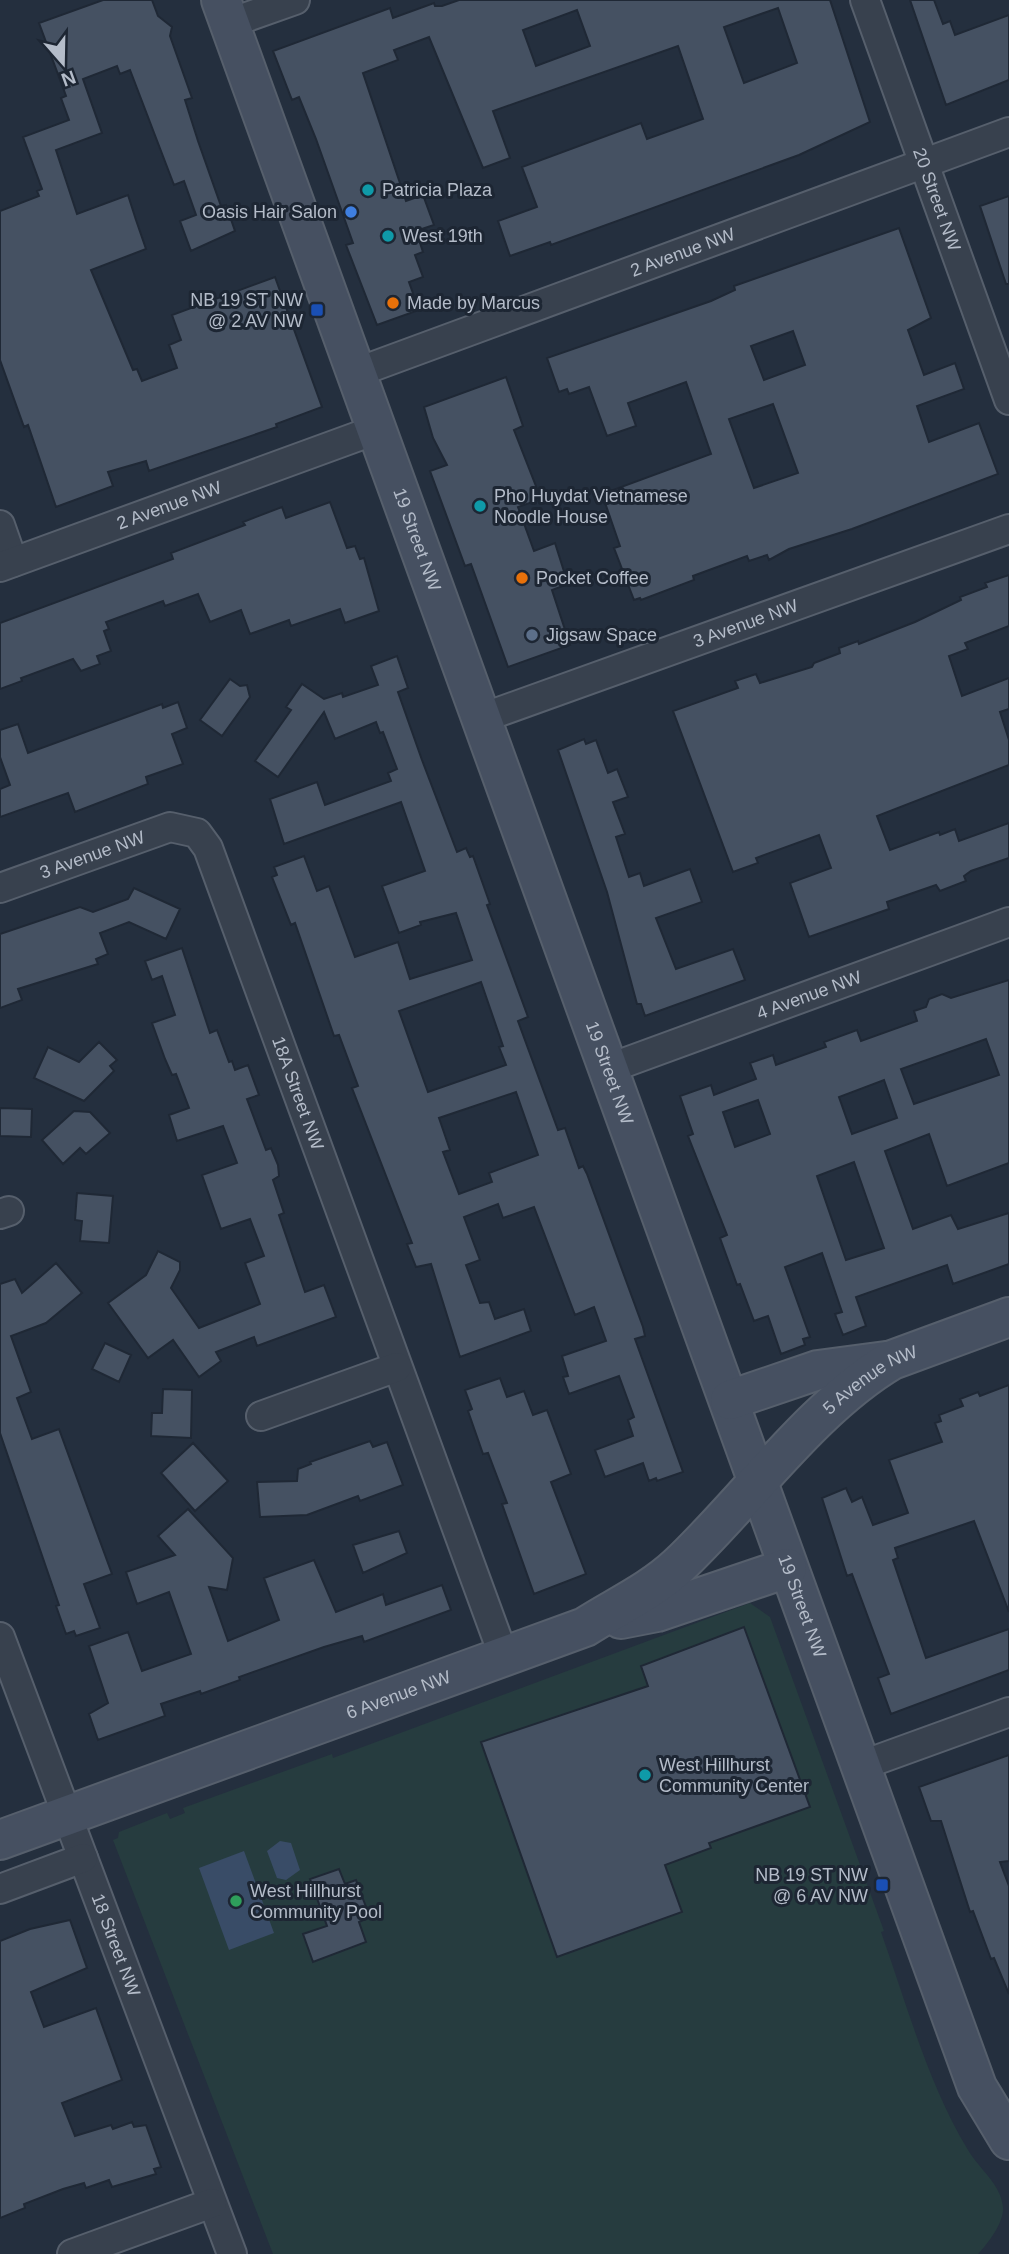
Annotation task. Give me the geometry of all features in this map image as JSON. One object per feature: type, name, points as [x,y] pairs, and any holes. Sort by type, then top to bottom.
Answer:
[{"type":"street","points":[[226,12],[295,0]]},
{"type":"street","name":"20 Street NW","points":[[864,0],[1009,400]]},
{"type":"street","name":"19 Street NW","points":[[226,12],[730,1400],[787,1568],[860,1766],[996,2094],[1009,2140]]},
{"type":"street","name":"2 Avenue NW","points":[[358,372],[1009,132]]},
{"type":"street","name":"2 Avenue NW","points":[[7,565],[378,429]]},
{"type":"street","points":[[0,525],[7,565]]},
{"type":"street","name":"3 Avenue NW","points":[[482,718],[1009,529]]},
{"type":"street","name":"3 Avenue NW","points":[[0,888],[170,827],[185,830]]},
{"type":"street","name":"18A Street NW","points":[[185,830],[197,833],[208,848],[504,1657]]},
{"type":"street","name":"4 Avenue NW","points":[[610,1068],[1009,922]]},
{"type":"street","name":"5 Avenue NW","points":[[758,1484],[847,1393],[892,1360],[1009,1317]]},
{"type":"street","points":[[730,1400],[818,1370],[892,1360]]},
{"type":"street","points":[[261,1416],[397,1367]]},
{"type":"street","name":"6 Avenue NW","points":[[0,1840],[585,1627],[657,1583],[758,1484]]},
{"type":"street","points":[[585,1627],[657,1612],[787,1568]]},
{"type":"street","name":"18 Street NW","points":[[0,1637],[232,2254]]},
{"type":"street","points":[[860,1766],[1009,1712]]},
{"type":"street","points":[[0,1889],[83,1858]]},
{"type":"street","points":[[72,2254],[212,2203]]},
{"type":"green space","points":[[750,1603],[770,1617],[884,1931],[881,1932],[909,2016],[941,2098],[968,2150],[999,2192],[1003,2214],[991,2239],[978,2254],[273,2254],[113,1840],[118,1838],[119,1832],[167,1813],[170,1819],[185,1813],[183,1808],[332,1754],[333,1758]]},
{"type":"water","points":[[280,1841],[291,1843],[300,1870],[286,1880],[277,1878],[267,1851]]},
{"type":"water","name":"West Hillhurst Community Pool","points":[[244,1851],[274,1933],[229,1950],[199,1868]]},
{"type":"building","points":[[103,0],[152,0],[158,16],[172,27],[170,36],[192,98],[185,100],[221,206],[226,205],[235,231],[191,251],[180,221],[196,215],[184,181],[174,185],[130,70],[120,74],[117,66],[83,79],[102,133],[56,150],[77,214],[128,195],[146,249],[91,270],[133,370],[137,369],[142,381],[177,368],[169,345],[181,340],[172,315],[275,277],[322,407],[276,424],[277,427],[149,471],[146,461],[108,472],[113,486],[56,507],[28,425],[24,427],[0,360],[0,211],[39,196],[37,191],[42,189],[23,137],[69,120],[61,98],[66,96],[39,23]]},
{"type":"building","points":[[459,0],[830,0],[870,122],[799,155],[551,245],[550,242],[510,256],[498,221],[537,207],[522,167],[641,123],[647,139],[703,119],[678,46],[493,111],[510,158],[483,168],[429,37],[394,50],[398,60],[363,73],[406,201],[423,195],[434,225],[416,231],[423,252],[415,255],[423,277],[409,282],[419,310],[377,325],[346,245],[353,243],[316,139],[299,97],[292,100],[273,51],[390,8],[393,18],[434,3],[435,6]],"holes":[[[778,8],[797,63],[744,83],[724,27]],[[577,10],[590,46],[536,66],[523,30]]]},
{"type":"building","points":[[910,0],[934,0],[943,24],[950,21],[955,35],[1009,15],[1009,80],[946,105]]},
{"type":"building","points":[[1009,196],[1009,284],[1006,284],[980,206]]},
{"type":"building","points":[[899,228],[931,318],[908,330],[924,375],[955,363],[964,389],[917,406],[929,442],[979,423],[998,474],[852,529],[789,549],[769,560],[767,555],[749,561],[747,556],[693,576],[694,580],[641,600],[634,600],[614,548],[620,546],[602,494],[711,454],[686,382],[628,403],[636,426],[607,436],[589,387],[569,394],[567,389],[559,392],[547,358],[711,301],[735,290],[734,286]],"holes":[[[793,331],[805,365],[764,380],[751,346]],[[773,404],[798,473],[754,488],[729,419]]]},
{"type":"building","points":[[506,377],[523,426],[514,430],[541,499],[518,507],[534,551],[555,543],[568,584],[552,590],[570,645],[508,667],[471,564],[465,566],[430,471],[447,465],[433,438],[424,407]]},
{"type":"building","points":[[330,502],[347,548],[355,546],[360,559],[364,558],[379,611],[345,623],[340,609],[291,626],[289,620],[250,634],[241,610],[210,622],[198,594],[165,606],[163,601],[106,622],[109,629],[104,631],[111,651],[97,656],[100,664],[81,671],[73,659],[21,678],[22,681],[0,689],[0,623],[173,559],[171,553],[245,525],[243,522],[282,507],[286,518]]},
{"type":"building","points":[[1009,575],[1009,626],[965,643],[968,649],[949,656],[962,696],[1009,678],[1009,709],[1000,712],[1009,740],[1009,765],[877,816],[890,850],[939,832],[940,835],[955,829],[959,841],[1009,823],[1009,858],[971,871],[964,876],[966,881],[940,891],[936,885],[887,902],[889,909],[809,937],[790,883],[831,868],[819,835],[756,858],[758,863],[733,872],[673,711],[738,688],[735,681],[756,674],[760,683],[812,667],[814,663],[840,653],[839,648],[858,641],[859,644],[915,622],[961,600],[960,597],[987,587],[985,583]]},
{"type":"building","points":[[397,656],[408,688],[398,692],[457,852],[466,848],[470,857],[473,856],[490,904],[487,905],[528,1017],[518,1021],[558,1130],[565,1128],[579,1168],[583,1166],[587,1174],[643,1327],[645,1336],[635,1339],[683,1472],[649,1481],[643,1463],[605,1477],[595,1450],[633,1436],[628,1420],[634,1417],[619,1376],[569,1394],[563,1377],[568,1376],[562,1356],[606,1341],[594,1307],[575,1315],[534,1207],[503,1218],[498,1204],[464,1217],[480,1260],[466,1265],[480,1303],[489,1302],[495,1319],[524,1309],[531,1331],[460,1357],[431,1264],[416,1267],[407,1244],[412,1243],[352,1088],[358,1086],[339,1035],[334,1036],[295,923],[291,925],[272,877],[277,875],[274,867],[304,856],[317,891],[329,886],[355,957],[398,942],[410,979],[472,960],[456,913],[420,922],[421,925],[399,933],[382,886],[425,871],[401,802],[284,844],[270,799],[317,782],[325,805],[391,781],[388,773],[397,769],[383,732],[380,733],[376,722],[335,739],[324,712],[278,777],[255,761],[291,710],[286,707],[302,684],[324,699],[342,693],[343,697],[378,685],[371,666]],"holes":[[[481,982],[503,1046],[499,1047],[506,1065],[428,1092],[399,1011]],[[516,1092],[538,1155],[489,1173],[492,1182],[459,1194],[443,1152],[450,1150],[439,1118]]]},
{"type":"building","points":[[230,679],[240,686],[247,685],[250,697],[222,736],[200,720]]},
{"type":"building","points":[[178,702],[187,728],[172,734],[183,764],[146,777],[148,784],[75,812],[68,793],[0,817],[0,789],[10,785],[0,757],[0,730],[18,724],[28,753],[162,704],[163,708]]},
{"type":"building","points":[[584,739],[586,744],[596,740],[608,773],[617,769],[628,797],[613,802],[625,834],[616,837],[629,877],[640,873],[644,886],[690,869],[702,902],[656,918],[676,969],[733,949],[745,980],[645,1016],[641,1004],[637,1004],[607,892],[558,750]]},
{"type":"building","points":[[134,888],[180,909],[166,939],[129,922],[100,933],[108,954],[96,959],[98,964],[18,989],[22,1000],[0,1008],[0,934],[80,907],[93,912],[128,899]]},
{"type":"building","points":[[182,948],[210,1033],[217,1030],[229,1062],[232,1061],[235,1070],[248,1065],[259,1095],[247,1099],[266,1150],[271,1148],[278,1165],[279,1176],[273,1180],[284,1213],[279,1215],[305,1292],[324,1285],[336,1317],[257,1346],[254,1337],[216,1352],[221,1361],[199,1377],[173,1340],[148,1358],[108,1303],[146,1275],[158,1251],[180,1262],[180,1270],[171,1288],[199,1328],[260,1304],[245,1263],[264,1256],[250,1219],[221,1229],[202,1175],[237,1163],[223,1126],[177,1141],[169,1115],[189,1108],[176,1074],[172,1075],[165,1059],[152,1023],[175,1015],[162,976],[152,980],[145,961]]},
{"type":"building","points":[[1009,980],[1009,1163],[947,1186],[929,1134],[885,1151],[913,1229],[951,1215],[958,1229],[1009,1213],[1009,1264],[953,1284],[947,1265],[856,1297],[866,1326],[843,1335],[835,1314],[842,1312],[822,1253],[785,1267],[810,1337],[803,1339],[805,1345],[781,1354],[768,1316],[754,1321],[740,1284],[737,1285],[720,1238],[727,1235],[688,1136],[693,1134],[680,1096],[711,1085],[714,1095],[756,1079],[750,1063],[773,1055],[776,1065],[826,1047],[824,1042],[857,1030],[861,1041],[917,1021],[914,1011],[926,1007],[929,999],[942,994],[951,998]],"holes":[[[986,1039],[999,1075],[914,1104],[901,1069]],[[884,1080],[897,1118],[852,1134],[839,1097]],[[758,1100],[770,1134],[735,1147],[723,1112]],[[854,1162],[884,1248],[846,1260],[817,1176]]]},
{"type":"building","points":[[99,1042],[117,1060],[110,1066],[114,1071],[84,1101],[34,1078],[48,1047],[79,1062]]},
{"type":"building","points":[[0,1108],[32,1109],[31,1137],[0,1136]]},
{"type":"building","points":[[74,1111],[90,1112],[110,1133],[86,1154],[80,1148],[63,1164],[42,1140]]},
{"type":"building","points":[[77,1193],[113,1196],[109,1243],[80,1241],[82,1221],[75,1220]]},
{"type":"building","points":[[56,1263],[82,1293],[46,1323],[11,1336],[31,1392],[17,1398],[32,1439],[59,1429],[112,1574],[84,1584],[100,1628],[76,1636],[74,1631],[66,1634],[56,1606],[59,1605],[0,1433],[0,1284],[15,1279],[22,1293]]},
{"type":"building","points":[[105,1343],[131,1355],[119,1382],[92,1369]]},
{"type":"building","points":[[500,1378],[507,1397],[524,1391],[533,1415],[547,1410],[571,1474],[551,1482],[586,1574],[534,1594],[502,1504],[507,1503],[488,1453],[483,1454],[468,1411],[472,1409],[465,1390]]},
{"type":"building","points":[[1009,1385],[1009,1612],[974,1521],[895,1548],[898,1558],[893,1560],[926,1658],[1009,1629],[1009,1670],[891,1714],[878,1678],[889,1674],[852,1574],[847,1576],[822,1498],[846,1488],[852,1502],[862,1497],[873,1525],[908,1513],[889,1460],[942,1442],[935,1423],[941,1421],[939,1415],[963,1406],[960,1399],[978,1392],[980,1396]]},
{"type":"building","points":[[163,1389],[192,1390],[191,1438],[151,1436],[152,1413],[162,1413]]},
{"type":"building","points":[[370,1441],[373,1447],[387,1442],[403,1485],[360,1501],[358,1496],[307,1515],[260,1517],[257,1482],[297,1481],[298,1469],[311,1464],[310,1462]]},
{"type":"building","points":[[193,1443],[228,1481],[195,1511],[161,1473]]},
{"type":"building","points":[[188,1509],[233,1558],[227,1590],[209,1587],[228,1641],[279,1620],[264,1578],[314,1560],[336,1612],[383,1594],[386,1605],[442,1585],[451,1610],[364,1642],[362,1636],[324,1647],[239,1677],[240,1680],[201,1694],[200,1691],[161,1704],[165,1716],[98,1740],[89,1714],[108,1703],[89,1646],[128,1632],[142,1671],[191,1654],[169,1592],[137,1604],[126,1572],[175,1555],[158,1536]]},
{"type":"building","points":[[399,1531],[407,1553],[363,1573],[353,1545]]},
{"type":"building","name":"West Hillhurst Community Center","points":[[744,1627],[810,1807],[709,1843],[711,1848],[665,1865],[682,1912],[557,1957],[481,1742],[648,1686],[641,1666]]},
{"type":"building","points":[[1009,1755],[1009,1861],[1000,1862],[1009,1886],[1009,1994],[994,1958],[991,1959],[973,1911],[970,1912],[941,1821],[931,1821],[919,1787]]},
{"type":"building","points":[[339,1869],[345,1884],[356,1880],[370,1917],[359,1922],[366,1942],[313,1962],[303,1934],[327,1926],[310,1879]]},
{"type":"building","points":[[70,1920],[87,1968],[31,1992],[44,2027],[96,2008],[122,2080],[62,2103],[75,2136],[111,2125],[113,2129],[132,2122],[134,2127],[146,2125],[161,2167],[154,2169],[156,2174],[112,2187],[109,2180],[86,2188],[84,2183],[63,2189],[24,2204],[25,2208],[0,2218],[0,1941],[30,1929]]},
{"type":"place","name":"Patricia Plaza","points":[[368,190]]},
{"type":"place","name":"Oasis Hair Salon","points":[[351,212]]},
{"type":"place","name":"West 19th","points":[[388,236]]},
{"type":"place","name":"Made by Marcus","points":[[393,303]]},
{"type":"place","name":"NB 19 ST NW @ 2 AV NW","points":[[317,310]]},
{"type":"place","name":"Pho Huydat Vietnamese Noodle House","points":[[480,506]]},
{"type":"place","name":"Pocket Coffee","points":[[522,578]]},
{"type":"place","name":"Jigsaw Space","points":[[532,635]]},
{"type":"place","name":"West Hillhurst Community Center","points":[[645,1775]]},
{"type":"place","name":"NB 19 ST NW @ 6 AV NW","points":[[882,1885]]},
{"type":"place","name":"West Hillhurst Community Pool","points":[[236,1901]]}]
